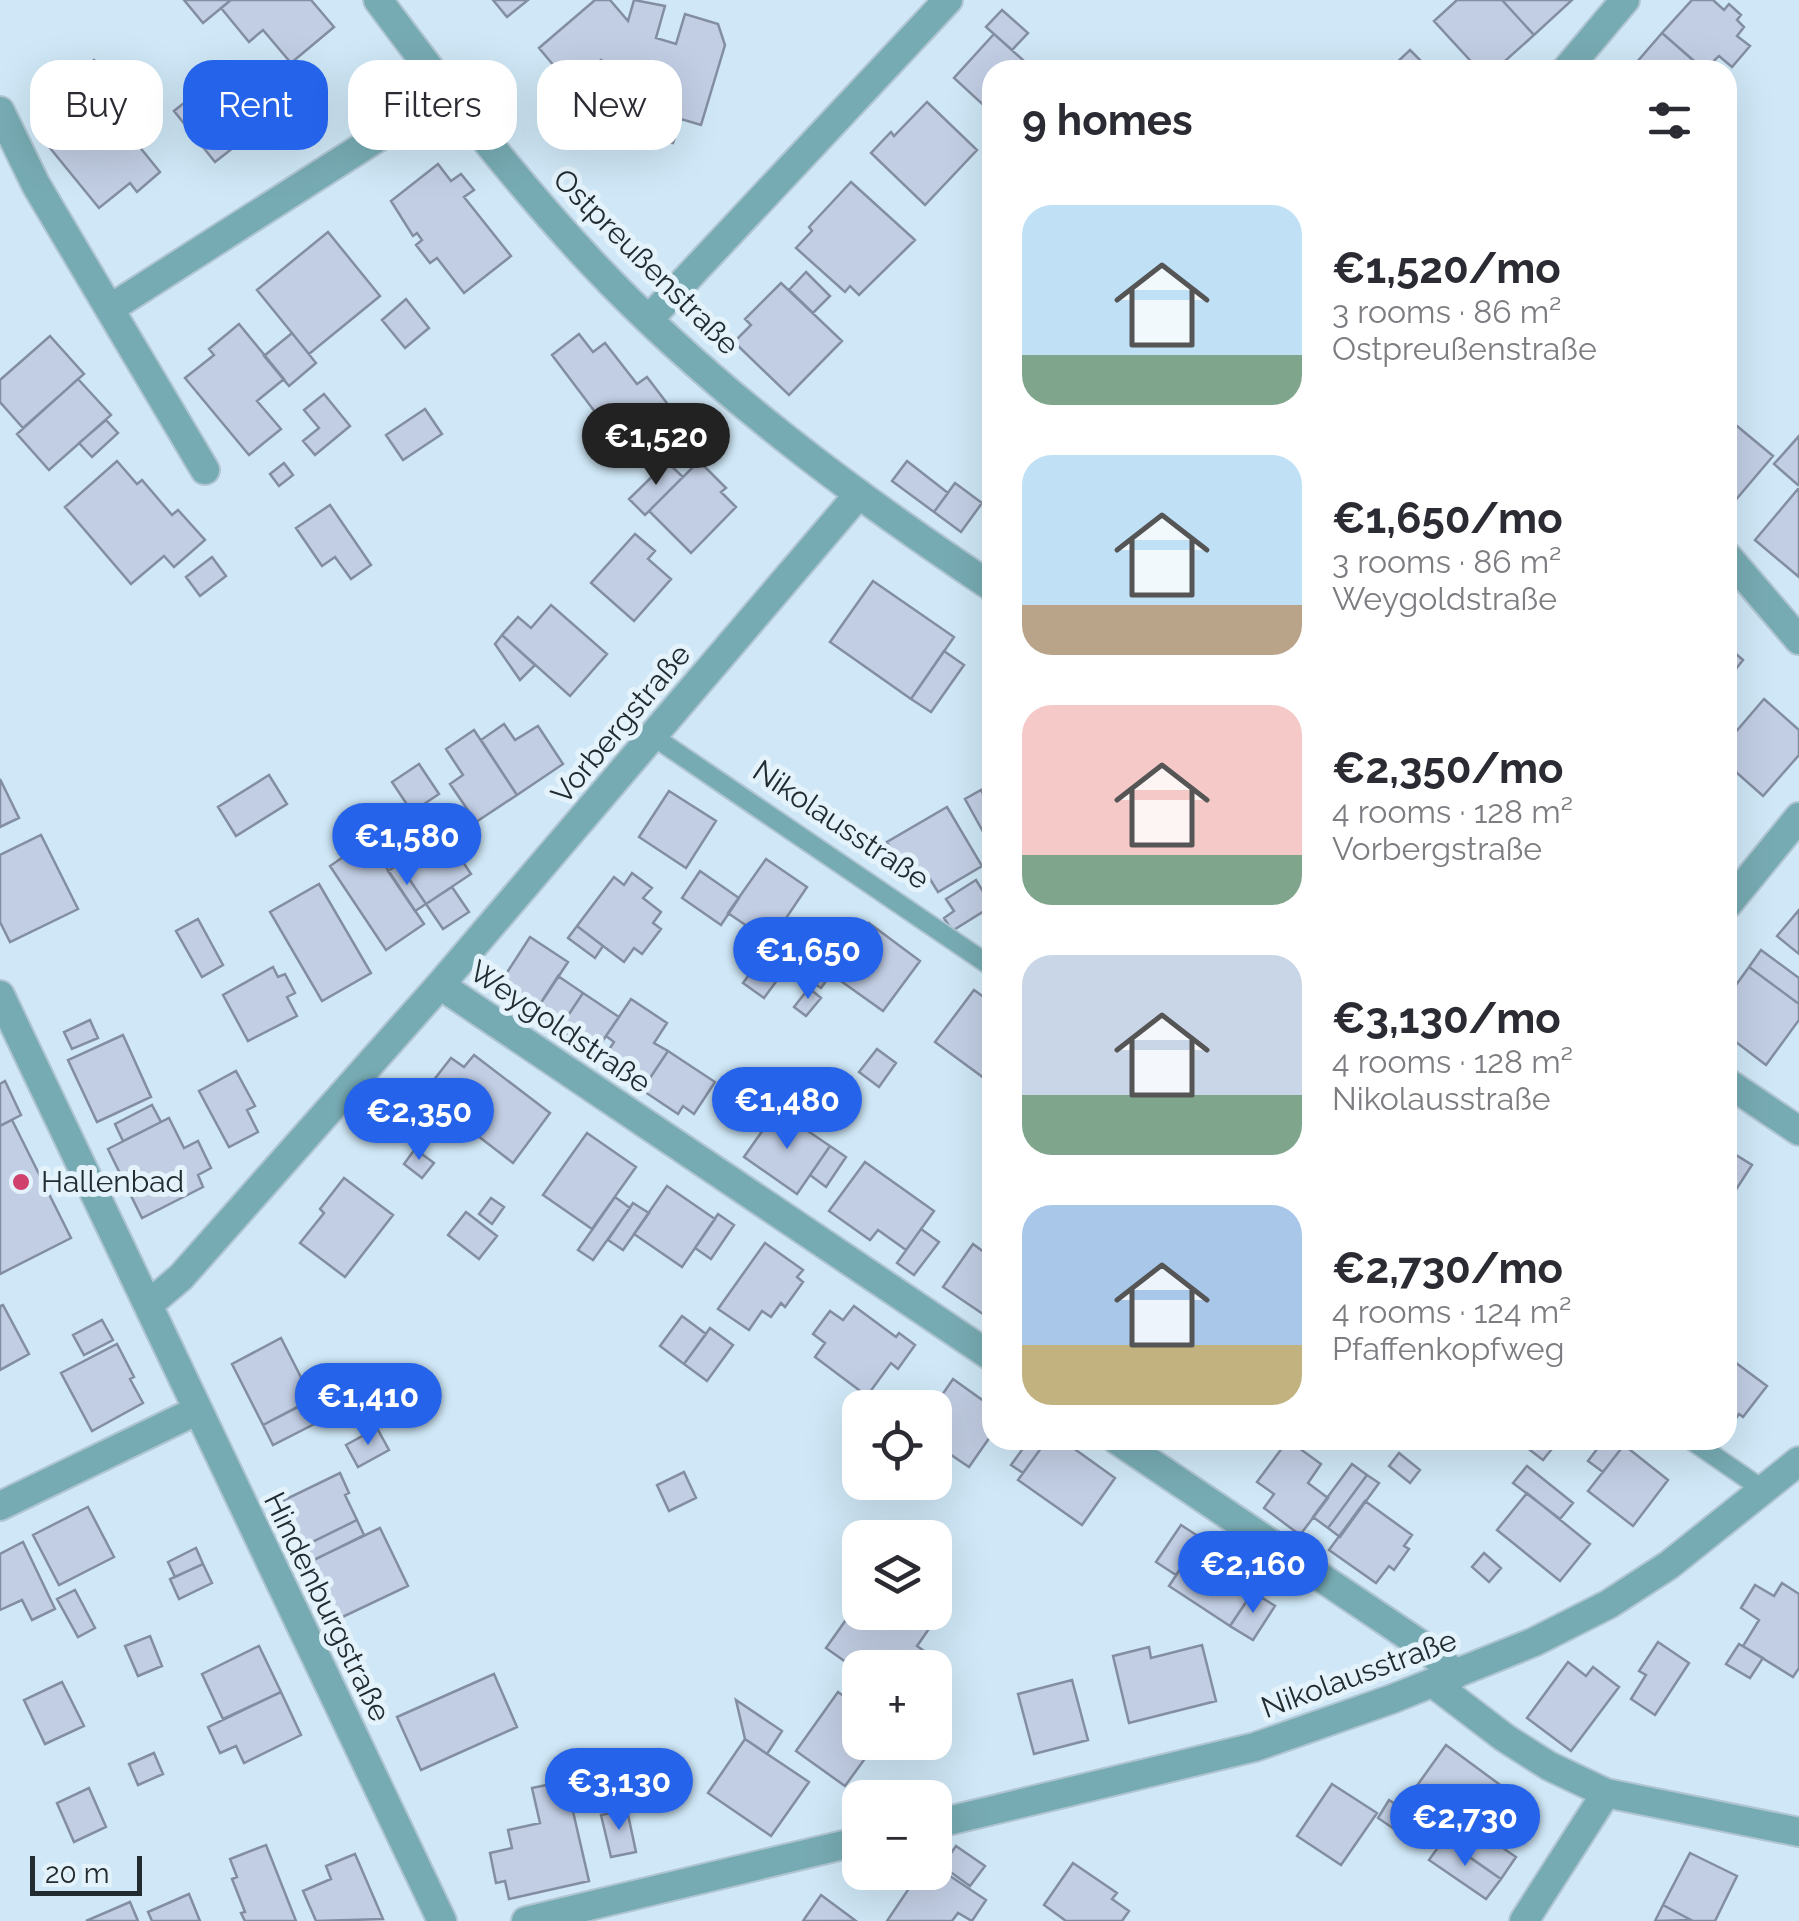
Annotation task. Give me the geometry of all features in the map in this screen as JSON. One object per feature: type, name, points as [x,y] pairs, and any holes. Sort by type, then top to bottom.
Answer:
[{"type":"street","name":"Ostpreußenstraße","points":[[378,0],[423,60]]},
{"type":"street","points":[[649,319],[948,0]]},
{"type":"street","points":[[1574,60],[1625,0]]},
{"type":"street","points":[[0,111],[36,185],[205,470]]},
{"type":"street","points":[[111,308],[357,150]]},
{"type":"street","name":"Ostpreußenstraße","points":[[496,150],[582,252],[649,319],[748,407],[859,494],[982,580]]},
{"type":"street","name":"Vorbergstraße","points":[[148,1305],[181,1277],[440,986],[859,494]]},
{"type":"street","points":[[1737,568],[1799,640]]},
{"type":"street","points":[[1737,893],[1799,817]]},
{"type":"street","name":"Weygoldstraße","points":[[440,986],[982,1349]]},
{"type":"street","name":"Hindenburgstraße","points":[[0,995],[442,1921]]},
{"type":"street","points":[[1737,1089],[1799,1132]]},
{"type":"street","points":[[0,1506],[196,1411]]},
{"type":"street","points":[[1132,1450],[1420,1644],[1444,1678],[1505,1738],[1549,1766],[1606,1793],[1799,1832]]},
{"type":"street","name":"Nikolausstraße","points":[[952,1820],[1255,1747],[1534,1642],[1609,1604],[1669,1565],[1799,1461]]},
{"type":"street","points":[[1524,1921],[1606,1793]]},
{"type":"street","points":[[526,1921],[842,1846]]},
{"type":"lane","name":"Nikolausstraße","points":[[654,737],[982,960]]},
{"type":"lane","points":[[1705,1450],[1765,1490]]},
{"type":"building","points":[[184,0],[231,0],[203,23]]},
{"type":"building","points":[[231,0],[311,0],[334,27],[295,60],[288,60],[263,30],[249,42],[221,8]]},
{"type":"building","points":[[493,0],[528,0],[507,17]]},
{"type":"building","points":[[595,0],[610,0],[628,21],[634,0],[665,6],[656,38],[676,44],[685,14],[718,24],[725,45],[701,125],[682,119],[682,60],[549,60],[539,48]]},
{"type":"building","points":[[1457,0],[1502,0],[1534,35],[1506,60],[1470,60],[1434,21]]},
{"type":"building","points":[[1502,0],[1572,0],[1534,35]]},
{"type":"building","points":[[1692,0],[1713,0],[1724,10],[1729,4],[1741,15],[1737,20],[1744,27],[1737,36],[1750,46],[1737,61],[1719,56],[1715,60],[1693,60],[1662,33]]},
{"type":"building","points":[[1002,10],[1028,33],[1012,50],[986,27]]},
{"type":"building","points":[[1662,33],[1693,60],[1639,60]]},
{"type":"building","points":[[994,34],[1023,60],[982,60],[982,104],[954,78]]},
{"type":"building","points":[[1410,50],[1420,60],[1399,60]]},
{"type":"building","points":[[927,102],[977,150],[925,205],[871,153]]},
{"type":"building","points":[[183,104],[183,122],[174,111]]},
{"type":"building","points":[[52,150],[142,150],[160,172],[137,192],[130,183],[99,208]]},
{"type":"building","points":[[205,150],[230,150],[215,162]]},
{"type":"building","points":[[438,164],[451,181],[461,174],[474,190],[464,197],[511,256],[464,293],[437,258],[430,263],[416,245],[422,240],[417,233],[413,236],[391,201]]},
{"type":"building","points":[[851,182],[915,240],[859,295],[850,286],[845,292],[796,248],[812,231],[809,227]]},
{"type":"building","points":[[328,232],[380,296],[309,354],[257,290]]},
{"type":"building","points":[[806,272],[830,296],[813,313],[789,290]]},
{"type":"building","points":[[781,283],[842,341],[789,395],[734,342],[751,325],[745,319]]},
{"type":"building","points":[[406,299],[429,328],[405,348],[382,320]]},
{"type":"building","points":[[239,324],[284,379],[257,401],[281,429],[249,455],[185,378],[214,355],[209,349]]},
{"type":"building","points":[[292,333],[316,363],[289,386],[264,356]]},
{"type":"building","points":[[579,334],[593,352],[605,343],[637,384],[647,377],[679,419],[629,457],[552,355]]},
{"type":"building","points":[[50,336],[84,374],[23,428],[0,402],[0,380]]},
{"type":"building","points":[[78,379],[111,415],[49,470],[17,434]]},
{"type":"building","points":[[324,394],[350,426],[315,455],[303,441],[319,428],[304,410]]},
{"type":"building","points":[[425,409],[442,434],[403,460],[386,435]]},
{"type":"building","points":[[106,420],[118,433],[92,457],[79,443]]},
{"type":"building","points":[[1737,426],[1773,456],[1737,498]]},
{"type":"building","points":[[1799,436],[1799,484],[1798,485],[1774,464]]},
{"type":"building","points":[[117,461],[137,484],[142,480],[172,515],[178,510],[205,540],[174,567],[164,556],[131,584],[65,507]]},
{"type":"building","points":[[699,461],[726,488],[721,492],[736,507],[691,553],[649,511]]},
{"type":"building","points":[[907,461],[948,493],[934,512],[892,481]]},
{"type":"building","points":[[667,462],[683,477],[645,515],[629,499]]},
{"type":"building","points":[[284,463],[293,475],[279,486],[270,474]]},
{"type":"building","points":[[955,483],[982,503],[961,532],[934,512]]},
{"type":"building","points":[[1799,489],[1799,577],[1755,540]]},
{"type":"building","points":[[330,505],[371,565],[351,579],[335,557],[322,566],[296,528]]},
{"type":"building","points":[[635,534],[655,551],[648,559],[671,579],[634,621],[591,583]]},
{"type":"building","points":[[212,557],[226,576],[200,596],[186,577]]},
{"type":"building","points":[[873,581],[954,637],[911,699],[830,642]]},
{"type":"building","points":[[551,605],[607,654],[570,696],[502,635],[518,617],[531,628]]},
{"type":"building","points":[[502,635],[535,665],[520,680],[495,644]]},
{"type":"building","points":[[944,651],[964,665],[931,712],[911,699]]},
{"type":"building","points":[[1764,699],[1799,730],[1799,755],[1763,796],[1737,773],[1737,730]]},
{"type":"building","points":[[504,724],[515,740],[538,726],[563,764],[517,795],[481,740]]},
{"type":"building","points":[[474,730],[517,795],[476,822],[450,784],[463,775],[446,749]]},
{"type":"building","points":[[419,764],[439,794],[412,812],[392,782]]},
{"type":"building","points":[[269,775],[287,804],[236,836],[218,807]]},
{"type":"building","points":[[0,779],[19,818],[0,827]]},
{"type":"building","points":[[981,790],[982,830],[965,799]]},
{"type":"building","points":[[669,791],[716,821],[686,868],[639,837]]},
{"type":"building","points":[[947,807],[982,866],[938,892],[930,879],[915,888],[887,842]]},
{"type":"building","points":[[444,834],[471,874],[426,904],[399,864]]},
{"type":"building","points":[[41,835],[78,909],[10,942],[0,922],[0,855]]},
{"type":"building","points":[[368,840],[424,924],[386,950],[330,866]]},
{"type":"building","points":[[766,859],[807,887],[770,942],[728,913]]},
{"type":"building","points":[[399,864],[426,904],[415,911],[388,871]]},
{"type":"building","points":[[700,871],[739,898],[721,925],[682,898]]},
{"type":"building","points":[[632,873],[652,888],[643,898],[661,912],[653,923],[661,929],[642,954],[634,948],[624,962],[577,926],[614,877],[624,885]]},
{"type":"building","points":[[976,880],[982,890],[982,912],[952,931],[944,918],[954,911],[946,899]]},
{"type":"building","points":[[319,884],[371,973],[322,1001],[270,912]]},
{"type":"building","points":[[452,887],[469,912],[443,929],[426,904]]},
{"type":"building","points":[[1799,910],[1799,954],[1777,936]]},
{"type":"building","points":[[198,919],[223,965],[202,977],[176,931]]},
{"type":"building","points":[[869,923],[920,961],[883,1011],[831,974]]},
{"type":"building","points":[[577,926],[603,946],[595,958],[568,938]]},
{"type":"building","points":[[530,937],[568,962],[535,1012],[497,988]]},
{"type":"building","points":[[831,943],[846,953],[821,988],[805,977]]},
{"type":"building","points":[[1761,950],[1799,978],[1799,1004],[1749,967]]},
{"type":"building","points":[[765,953],[786,968],[764,998],[743,983]]},
{"type":"building","points":[[273,967],[278,977],[285,974],[295,993],[287,997],[297,1016],[248,1041],[223,995]]},
{"type":"building","points":[[1749,967],[1799,1004],[1799,1020],[1766,1065],[1737,1043],[1737,984]]},
{"type":"building","points":[[558,976],[583,993],[559,1029],[535,1012]]},
{"type":"building","points":[[809,988],[821,998],[806,1016],[794,1007]]},
{"type":"building","points":[[974,990],[982,996],[982,1077],[935,1042]]},
{"type":"building","points":[[583,993],[619,1017],[595,1052],[559,1029]]},
{"type":"building","points":[[631,999],[667,1023],[654,1043],[668,1051],[642,1090],[601,1062],[614,1042],[606,1036]]},
{"type":"building","points":[[90,1020],[98,1038],[72,1049],[64,1032]]},
{"type":"building","points":[[123,1035],[151,1097],[97,1122],[68,1060]]},
{"type":"building","points":[[877,1049],[896,1063],[879,1087],[859,1072]]},
{"type":"building","points":[[668,1051],[715,1082],[694,1114],[683,1106],[678,1114],[642,1090]]},
{"type":"building","points":[[474,1055],[550,1113],[513,1163],[469,1129],[461,1140],[415,1104],[451,1058],[464,1067]]},
{"type":"building","points":[[236,1071],[255,1106],[247,1110],[258,1132],[229,1147],[199,1091]]},
{"type":"building","points":[[5,1081],[21,1115],[0,1126],[0,1084]]},
{"type":"building","points":[[152,1105],[161,1122],[123,1141],[115,1124]]},
{"type":"building","points":[[777,1110],[830,1146],[797,1194],[744,1157]]},
{"type":"building","points":[[169,1118],[184,1148],[198,1141],[211,1168],[198,1175],[203,1187],[142,1218],[108,1149]]},
{"type":"building","name":"Hallenbad","points":[[12,1120],[71,1238],[0,1274],[0,1126]]},
{"type":"building","points":[[587,1133],[636,1167],[592,1229],[543,1195]]},
{"type":"building","points":[[830,1146],[846,1157],[826,1187],[810,1175]]},
{"type":"building","points":[[415,1149],[434,1163],[422,1178],[404,1164]]},
{"type":"building","points":[[1737,1156],[1752,1165],[1737,1188]]},
{"type":"building","points":[[865,1162],[934,1211],[906,1250],[878,1230],[870,1240],[829,1211]]},
{"type":"building","points":[[344,1178],[393,1215],[345,1277],[300,1243],[324,1213],[320,1209]]},
{"type":"building","points":[[667,1186],[715,1219],[682,1267],[634,1234]]},
{"type":"building","points":[[615,1197],[630,1208],[593,1260],[578,1250]]},
{"type":"building","points":[[491,1198],[504,1207],[492,1224],[479,1214]]},
{"type":"building","points":[[633,1203],[649,1213],[623,1250],[608,1240]]},
{"type":"building","points":[[466,1212],[497,1236],[479,1259],[448,1235]]},
{"type":"building","points":[[718,1214],[734,1225],[711,1259],[695,1248]]},
{"type":"building","points":[[921,1229],[939,1242],[914,1275],[897,1263]]},
{"type":"building","points":[[765,1243],[803,1270],[797,1277],[803,1282],[785,1307],[781,1303],[771,1317],[762,1311],[749,1330],[718,1309]]},
{"type":"building","points":[[973,1244],[982,1251],[982,1313],[943,1287]]},
{"type":"building","points":[[3,1305],[29,1354],[0,1370],[0,1306]]},
{"type":"building","points":[[854,1306],[896,1337],[899,1333],[915,1345],[898,1369],[891,1363],[871,1390],[859,1390],[815,1357],[825,1343],[813,1334],[830,1311],[843,1320]]},
{"type":"building","points":[[682,1316],[706,1334],[684,1364],[660,1346]]},
{"type":"building","points":[[102,1320],[113,1340],[84,1355],[73,1335]]},
{"type":"building","points":[[710,1328],[733,1345],[707,1381],[684,1364]]},
{"type":"building","points":[[281,1338],[312,1399],[263,1425],[232,1364]]},
{"type":"building","points":[[117,1344],[143,1403],[92,1431],[61,1373]]},
{"type":"building","points":[[1737,1364],[1767,1386],[1743,1417],[1737,1417]]},
{"type":"building","points":[[953,1379],[982,1400],[982,1448],[969,1467],[952,1456],[952,1390],[945,1390]]},
{"type":"building","points":[[320,1396],[330,1416],[273,1445],[263,1425]]},
{"type":"building","points":[[377,1428],[389,1450],[358,1467],[346,1445]]},
{"type":"building","points":[[1022,1450],[1040,1450],[1023,1473],[1011,1465]]},
{"type":"building","points":[[1040,1450],[1076,1450],[1115,1478],[1082,1525],[1018,1480]]},
{"type":"building","points":[[1281,1450],[1302,1450],[1321,1464],[1308,1483],[1328,1498],[1300,1535],[1264,1508],[1274,1494],[1257,1482]]},
{"type":"building","points":[[1530,1450],[1551,1450],[1543,1460]]},
{"type":"building","points":[[1596,1450],[1620,1450],[1603,1472],[1588,1461]]},
{"type":"building","points":[[1620,1450],[1630,1450],[1668,1480],[1633,1526],[1588,1491]]},
{"type":"building","points":[[1399,1453],[1420,1470],[1410,1483],[1389,1466]]},
{"type":"building","points":[[1352,1464],[1367,1475],[1328,1528],[1313,1517]]},
{"type":"building","points":[[1527,1466],[1573,1503],[1560,1519],[1513,1483]]},
{"type":"building","points":[[684,1472],[696,1498],[669,1511],[657,1485]]},
{"type":"building","points":[[340,1473],[357,1520],[302,1547],[280,1502]]},
{"type":"building","points":[[1367,1475],[1379,1483],[1340,1537],[1328,1528]]},
{"type":"building","points":[[1527,1493],[1590,1544],[1560,1581],[1497,1530]]},
{"type":"building","points":[[1365,1501],[1412,1535],[1404,1546],[1409,1549],[1394,1570],[1389,1566],[1376,1583],[1329,1550]]},
{"type":"building","points":[[88,1507],[114,1557],[59,1585],[33,1535]]},
{"type":"building","points":[[357,1520],[364,1535],[314,1560],[306,1545]]},
{"type":"building","points":[[1181,1525],[1201,1538],[1176,1575],[1156,1562]]},
{"type":"building","points":[[380,1528],[408,1586],[334,1621],[307,1563]]},
{"type":"building","points":[[1201,1538],[1262,1578],[1230,1626],[1169,1586]]},
{"type":"building","points":[[23,1542],[55,1609],[32,1620],[22,1600],[0,1610],[0,1554]]},
{"type":"building","points":[[196,1548],[203,1564],[175,1577],[168,1562]]},
{"type":"building","points":[[1484,1553],[1501,1568],[1489,1582],[1472,1567]]},
{"type":"building","points":[[203,1564],[212,1583],[179,1599],[170,1579]]},
{"type":"building","points":[[1782,1583],[1799,1594],[1799,1668],[1793,1677],[1743,1646],[1759,1620],[1741,1608],[1755,1585],[1774,1596]]},
{"type":"building","points":[[75,1590],[95,1628],[78,1637],[57,1599]]},
{"type":"building","points":[[1253,1592],[1275,1606],[1253,1640],[1230,1626]]},
{"type":"building","points":[[842,1625],[842,1630],[928,1630],[917,1646],[923,1650],[842,1650],[842,1659],[826,1648]]},
{"type":"building","points":[[150,1636],[162,1666],[138,1676],[125,1646]]},
{"type":"building","points":[[1658,1642],[1689,1663],[1655,1715],[1631,1699],[1646,1675],[1639,1671]]},
{"type":"building","points":[[1739,1644],[1763,1658],[1750,1678],[1726,1664]]},
{"type":"building","points":[[1202,1645],[1216,1701],[1129,1723],[1113,1656],[1149,1647],[1151,1658]]},
{"type":"building","points":[[259,1646],[281,1692],[223,1719],[202,1674]]},
{"type":"building","points":[[1568,1662],[1586,1676],[1593,1667],[1619,1687],[1571,1751],[1527,1718]]},
{"type":"building","points":[[494,1674],[517,1727],[421,1770],[397,1717]]},
{"type":"building","points":[[1072,1680],[1088,1740],[1034,1754],[1018,1694]]},
{"type":"building","points":[[62,1682],[84,1726],[45,1744],[24,1700]]},
{"type":"building","points":[[281,1692],[301,1735],[244,1763],[236,1746],[220,1753],[208,1727]]},
{"type":"building","points":[[838,1692],[842,1695],[842,1760],[864,1760],[849,1780],[842,1780],[842,1784],[796,1751]]},
{"type":"building","points":[[736,1700],[782,1731],[767,1754],[745,1739]]},
{"type":"building","points":[[745,1739],[809,1782],[771,1836],[708,1793]]},
{"type":"building","points":[[1446,1745],[1503,1787],[1474,1825],[1454,1810],[1444,1824],[1411,1794]]},
{"type":"building","points":[[154,1753],[163,1774],[138,1785],[129,1764]]},
{"type":"building","points":[[566,1781],[589,1881],[509,1899],[505,1881],[496,1883],[490,1853],[512,1848],[508,1830],[540,1823],[532,1788]]},
{"type":"building","points":[[1332,1784],[1377,1813],[1341,1865],[1297,1836]]},
{"type":"building","points":[[89,1788],[106,1827],[74,1842],[57,1803]]},
{"type":"building","points":[[1389,1800],[1421,1821],[1409,1839],[1378,1818]]},
{"type":"building","points":[[627,1810],[636,1852],[611,1857],[601,1815]]},
{"type":"building","points":[[1468,1824],[1516,1857],[1501,1879],[1453,1846]]},
{"type":"building","points":[[1444,1839],[1501,1879],[1486,1899],[1429,1860]]},
{"type":"building","points":[[266,1845],[296,1921],[245,1921],[241,1913],[245,1912],[232,1879],[237,1877],[230,1859]]},
{"type":"building","points":[[956,1846],[985,1866],[970,1886],[952,1873],[952,1852]]},
{"type":"building","points":[[1690,1853],[1737,1876],[1715,1921],[1693,1921],[1663,1905]]},
{"type":"building","points":[[355,1854],[383,1919],[316,1921],[303,1891],[331,1879],[326,1866]]},
{"type":"building","points":[[1073,1863],[1117,1893],[1112,1899],[1129,1911],[1122,1921],[1066,1921],[1044,1905]]},
{"type":"building","points":[[952,1877],[986,1900],[972,1921],[958,1913],[952,1921],[887,1921],[908,1890],[952,1890]]},
{"type":"building","points":[[189,1894],[200,1921],[152,1921],[148,1912]]},
{"type":"building","points":[[821,1895],[856,1921],[803,1921]]},
{"type":"building","points":[[130,1902],[138,1921],[86,1921]]},
{"type":"building","points":[[1663,1905],[1691,1920],[1655,1921]]},
{"type":"place","name":"Hallenbad","points":[[21,1182]]}]
